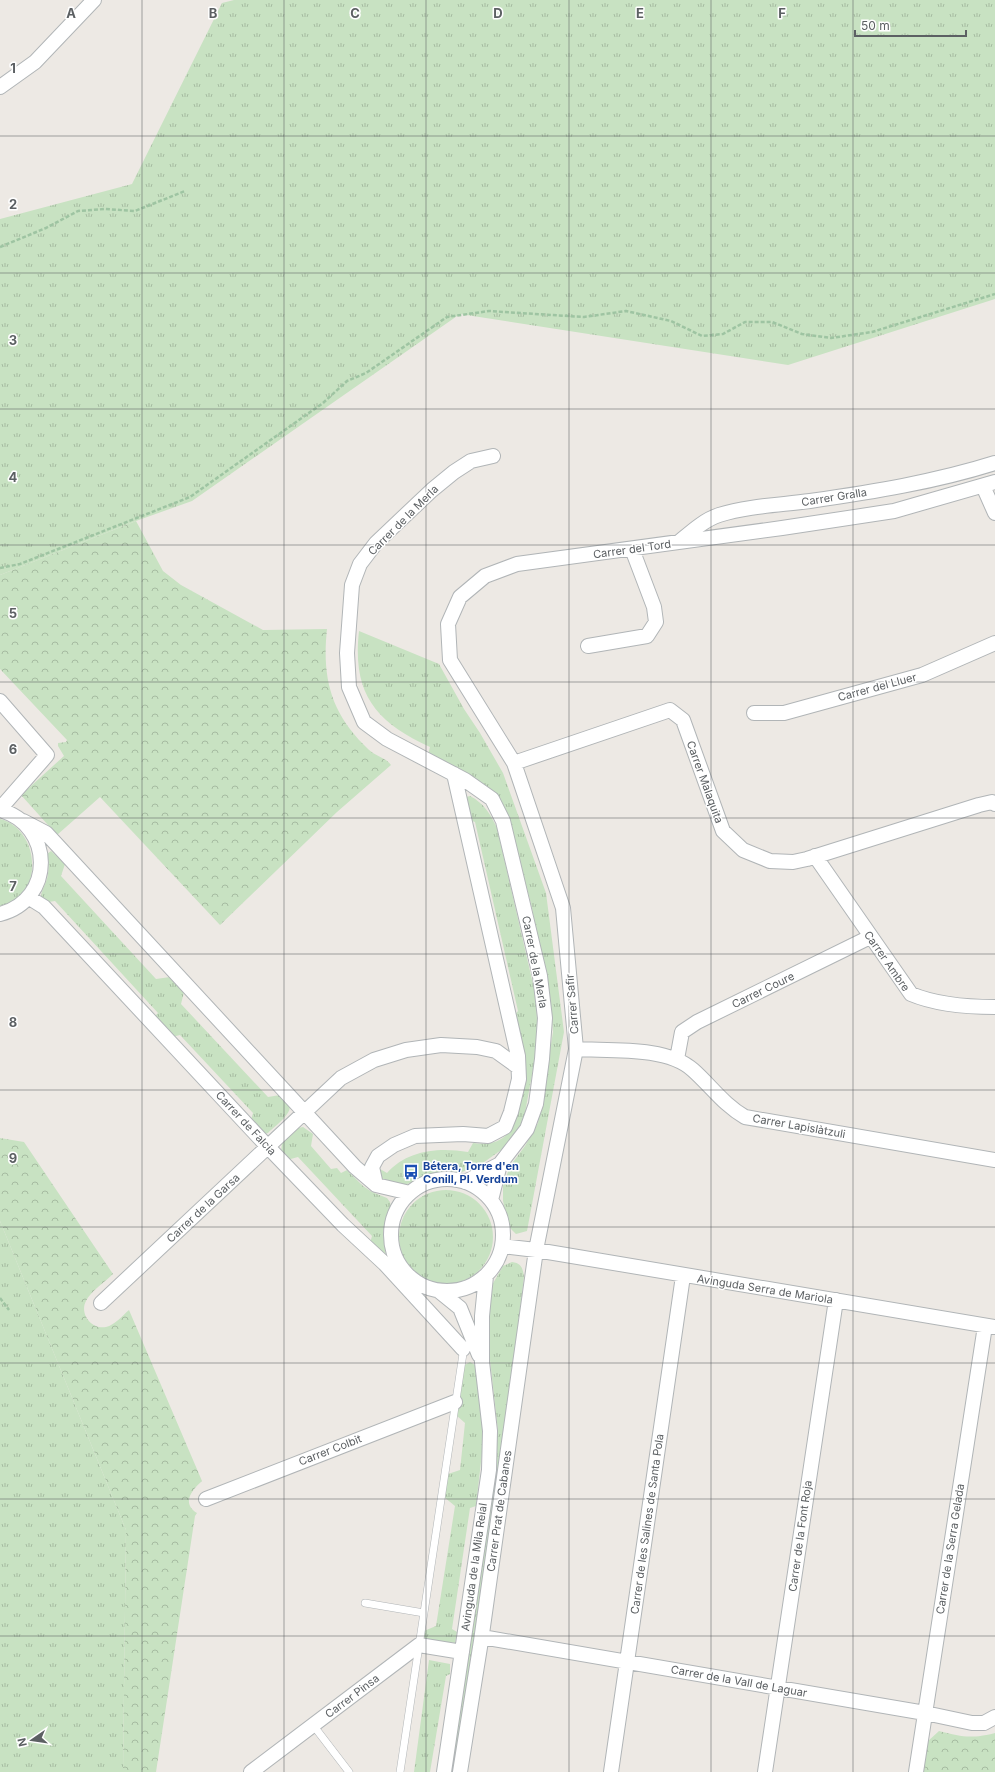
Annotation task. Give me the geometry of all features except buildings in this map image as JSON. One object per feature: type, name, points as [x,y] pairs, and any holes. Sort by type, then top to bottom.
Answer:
[{"type":"street","points":[[0,87],[35,62],[94,0]]},
{"type":"street","name":"Carrer de la Merla","points":[[491,1200],[500,1164],[527,1129],[536,1104],[545,1018],[540,976],[503,821],[492,799],[465,780],[387,739],[364,722],[349,687],[347,653],[352,585],[360,564],[376,543],[432,490],[454,472],[471,461],[493,456]]},
{"type":"street","name":"Carrer Gralla","points":[[679,542],[698,526],[718,515],[738,510],[810,501],[918,484],[995,462]]},
{"type":"street","points":[[989,484],[995,513]]},
{"type":"street","name":"Carrer del Tord","points":[[514,763],[450,660],[448,624],[460,598],[485,576],[517,564],[894,511],[989,484]]},
{"type":"street","points":[[588,646],[647,636],[656,622],[654,607],[632,549]]},
{"type":"street","name":"Carrer del Lluer","points":[[754,713],[784,713],[922,675],[995,643]]},
{"type":"street","points":[[0,701],[48,755],[0,809],[10,812],[23,821],[46,833],[355,1167],[376,1185],[410,1193]]},
{"type":"street","name":"Carrer Malaquita","points":[[514,763],[670,710],[683,720],[723,831],[743,850],[770,861],[793,862],[992,802],[995,804]]},
{"type":"street","name":"Carrer Safir","points":[[514,763],[563,908],[576,1049],[536,1250]]},
{"type":"street","points":[[376,1185],[372,1167],[378,1156],[394,1145],[415,1136],[463,1134],[488,1136],[505,1127],[511,1112],[519,1079],[518,1056],[454,774]]},
{"type":"street","points":[[0,914],[8,912],[21,905],[37,884],[41,868],[41,851],[37,840],[23,821]]},
{"type":"street","name":"Carrer Ambre","points":[[815,856],[911,994],[926,1000],[979,1007],[995,1007]]},
{"type":"street","name":"Carrer de Falcia","points":[[28,897],[44,907],[268,1147],[343,1225],[385,1264],[463,1350]]},
{"type":"street","name":"Carrer Coure","points":[[677,1059],[682,1032],[697,1022],[870,937]]},
{"type":"street","name":"Carrer de la Garsa","points":[[101,1303],[341,1078],[374,1060],[406,1050],[441,1045],[477,1047],[496,1052],[518,1067]]},
{"type":"street","name":"Carrer Lapislàtzuli","points":[[576,1049],[656,1053],[677,1059],[692,1069],[733,1110],[745,1117],[995,1160]]},
{"type":"street","name":"Carrer de la Merla","points":[[465,1182],[500,1164]]},
{"type":"street","points":[[450,1179],[465,1182],[479,1189],[491,1200],[499,1214],[503,1230],[502,1246],[496,1262],[486,1276],[472,1286],[456,1291],[439,1291],[422,1285],[407,1275],[397,1260],[392,1242],[392,1224],[399,1207],[410,1193],[422,1185],[436,1180],[450,1179]]},
{"type":"street","name":"Avinguda Serra de Mariola","points":[[502,1246],[536,1250],[683,1276],[990,1326]]},
{"type":"street","name":"Carrer Prat de Cabanes","points":[[460,1772],[482,1637],[536,1250]]},
{"type":"street","name":"Avinguda de la Mila Reial","points":[[444,1772],[489,1470],[490,1431],[482,1362],[482,1316],[486,1276]]},
{"type":"street","name":"Carrer de les Salines de Santa Pola","points":[[611,1772],[683,1276]]},
{"type":"street","name":"Avinguda de la Mila Reial","points":[[439,1291],[460,1308],[482,1362]]},
{"type":"street","name":"Carrer de la Font Roja","points":[[765,1772],[836,1300]]},
{"type":"street","name":"Carrer de la Serra Gelada","points":[[916,1772],[990,1326]]},
{"type":"street","name":"Carrer Colbit","points":[[206,1499],[455,1402]]},
{"type":"street","name":"Carrer de la Vall de Laguar","points":[[482,1637],[925,1713],[972,1723],[984,1723],[995,1717]]},
{"type":"street","points":[[419,1645],[462,1652]]},
{"type":"street","name":"Carrer Pinsa","points":[[251,1772],[419,1645]]},
{"type":"lane","points":[[400,1772],[467,1324]]},
{"type":"lane","points":[[365,1603],[424,1612]]},
{"type":"lane","points":[[313,1725],[349,1772]]},
{"type":"path","points":[[0,247],[46,228],[78,211],[105,209],[135,211],[185,191]]},
{"type":"path","points":[[0,568],[20,564],[190,497],[323,403],[347,380],[366,373],[447,317],[489,311],[584,317],[626,311],[671,321],[702,336],[724,334],[746,322],[772,322],[802,334],[831,338],[872,332],[995,294]]},
{"type":"path","points":[[0,1298],[9,1310]]},
{"type":"green space","points":[[234,0],[995,0],[995,299],[788,365],[460,314],[192,501],[136,521],[0,575],[0,219],[132,184],[222,3]]},
{"type":"green space","points":[[136,521],[163,571],[181,585],[263,630],[327,629],[326,662],[331,692],[336,706],[352,732],[364,745],[391,765],[337,812],[220,925],[100,797],[57,835],[21,795],[64,756],[58,746],[58,743],[66,742],[67,740],[0,669],[0,575]]},
{"type":"green space","points":[[359,631],[439,664],[464,709],[503,773],[546,893],[564,1032],[527,1231],[516,1234],[509,1227],[503,1201],[503,1186],[510,1166],[525,1146],[538,1123],[553,1032],[550,996],[531,904],[509,821],[428,755],[430,747],[395,727],[382,716],[371,703],[359,672]]},
{"type":"green space","points":[[470,796],[479,802],[486,810],[497,828],[536,997],[538,1043],[524,1118],[514,1137],[504,1148],[480,1165],[462,1172],[433,1175],[407,1184],[395,1185],[381,1181],[380,1169],[387,1173],[404,1159],[424,1152],[446,1150],[468,1152],[473,1143],[489,1143],[500,1140],[508,1133],[513,1124],[515,1112],[515,1087],[511,1019],[518,1011],[475,822],[463,818],[466,797]]},
{"type":"green space","points":[[0,819],[11,824],[20,831],[27,841],[31,853],[32,865],[31,877],[19,898],[0,909]]},
{"type":"green space","points":[[51,851],[65,864],[61,876],[156,979],[170,977],[184,992],[181,1004],[268,1097],[280,1095],[289,1104],[290,1108],[286,1116],[268,1133],[264,1134],[250,1124],[253,1113],[180,1035],[168,1038],[151,1020],[158,1013],[55,901],[42,903],[41,894],[48,873],[47,854]]},
{"type":"green space","points":[[303,1127],[313,1134],[311,1146],[331,1169],[337,1168],[341,1173],[347,1170],[363,1186],[372,1192],[387,1198],[390,1202],[391,1208],[383,1231],[386,1257],[369,1247],[372,1236],[298,1157],[287,1160],[281,1153],[282,1143],[298,1128]]},
{"type":"green space","points":[[0,1138],[24,1142],[113,1274],[94,1290],[86,1301],[84,1311],[86,1316],[92,1324],[106,1327],[115,1322],[129,1310],[202,1481],[192,1492],[189,1501],[192,1509],[197,1513],[195,1516],[156,1772],[123,1772],[126,1530],[0,1221]]},
{"type":"green space","points":[[446,1190],[464,1193],[479,1204],[490,1219],[493,1237],[490,1255],[479,1270],[464,1281],[446,1284],[428,1281],[413,1270],[402,1255],[399,1237],[402,1219],[413,1204],[428,1193]]},
{"type":"green space","points":[[0,1221],[126,1530],[123,1772],[0,1772]]},
{"type":"green space","points":[[512,1262],[521,1266],[524,1277],[507,1419],[456,1772],[448,1772],[498,1431],[485,1316],[488,1292],[503,1266]]},
{"type":"green space","points":[[470,1362],[475,1365],[482,1415],[483,1444],[476,1506],[470,1508],[452,1629],[457,1632],[455,1643],[423,1639],[424,1631],[436,1626],[455,1506],[444,1497],[448,1474],[460,1470],[465,1423],[456,1415],[463,1366]]},
{"type":"green space","points":[[429,1660],[450,1664],[450,1674],[446,1676],[430,1772],[414,1772]]},
{"type":"green space","points":[[939,1731],[954,1735],[967,1736],[979,1736],[995,1733],[995,1772],[922,1772],[927,1742]]},
{"type":"place","name":"Bétera, Torre d'en Conill, Pl. Verdum","points":[[411,1172]]}]
